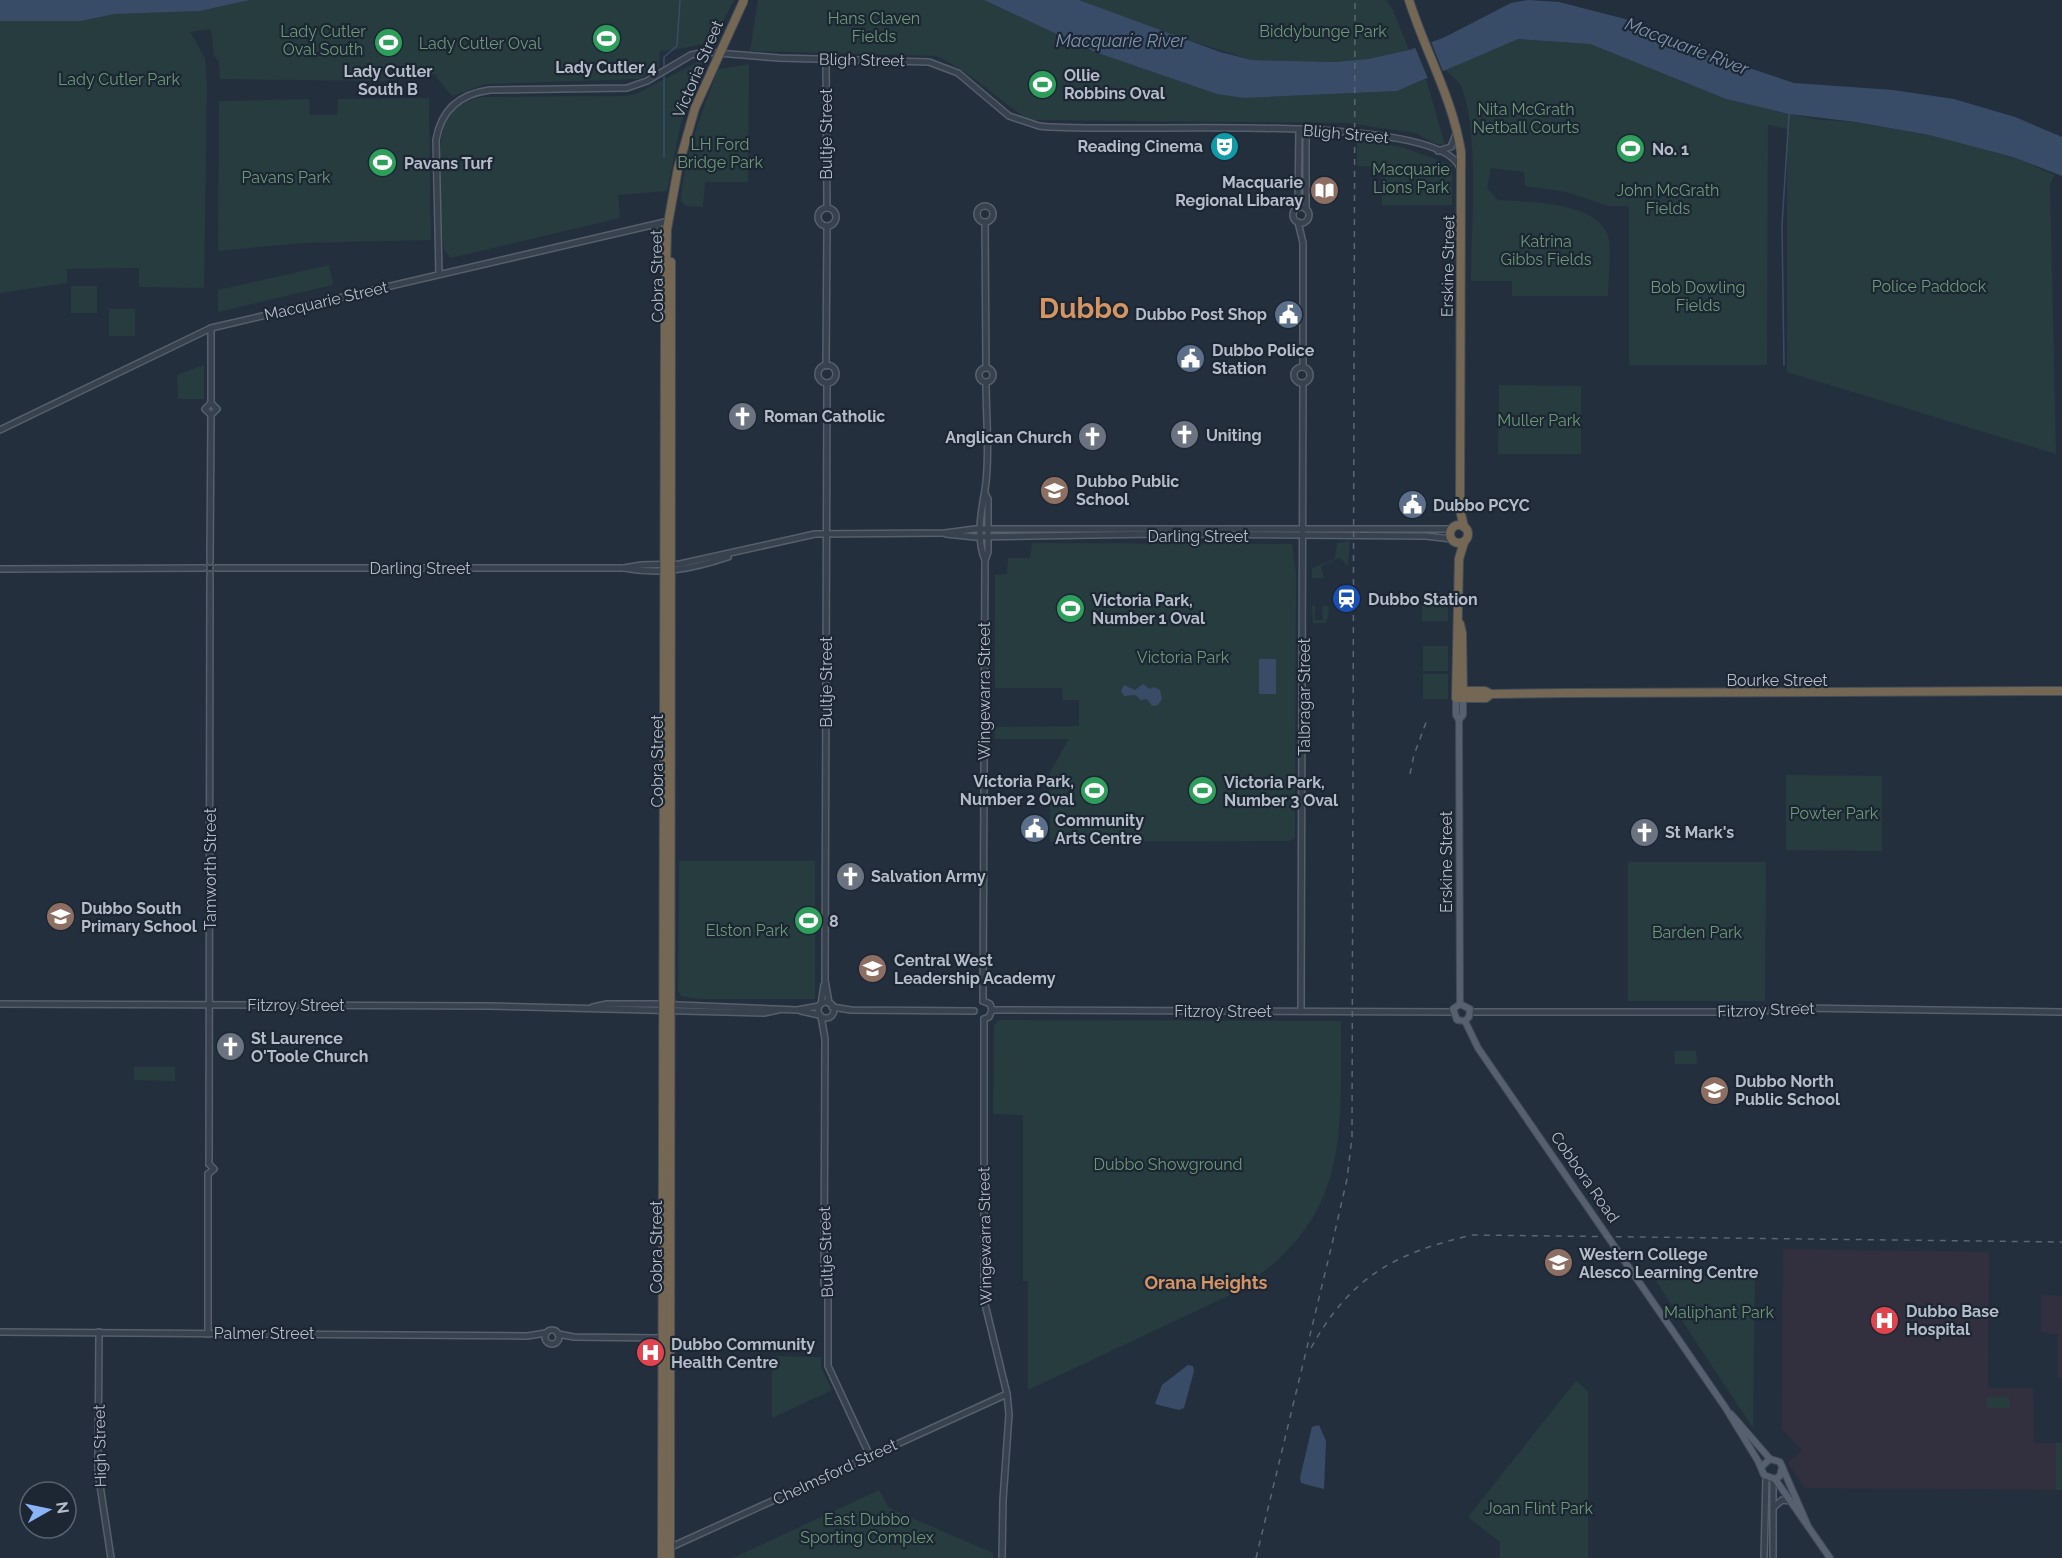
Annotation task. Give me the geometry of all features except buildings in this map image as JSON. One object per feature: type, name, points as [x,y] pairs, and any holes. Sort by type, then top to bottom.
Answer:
[{"type":"highway","name":"Victoria Street","points":[[669,221],[673,194],[694,108],[744,0]]},
{"type":"highway","name":"Erskine Street","points":[[1409,0],[1418,30],[1441,83],[1461,152],[1460,510],[1467,536],[1460,559],[1459,622],[1462,633],[1459,695]]},
{"type":"highway","name":"Cobra Street","points":[[666,1323],[670,1291],[667,247],[669,221]]},
{"type":"highway","name":"Cobra Street","points":[[668,568],[672,296],[669,221]]},
{"type":"highway","name":"Erskine Street","points":[[1460,510],[1453,528],[1453,541],[1460,559]]},
{"type":"highway","points":[[1453,528],[1464,528]]},
{"type":"highway","points":[[1453,541],[1464,542]]},
{"type":"highway","name":"Bourke Street","points":[[1459,695],[1485,691],[1491,694],[2062,691]]},
{"type":"highway","name":"Cobra Street","points":[[662,1558],[666,1549],[666,1323],[663,1281],[668,1008]]},
{"type":"highway","points":[[663,1281],[670,1291]]},
{"type":"highway","points":[[662,1338],[667,1333],[666,1323]]},
{"type":"highway","name":"Cobra Street","points":[[662,1338],[666,1549],[670,1558]]},
{"type":"main road","name":"Erskine Street","points":[[1459,695],[1456,715],[1459,720],[1460,1004]]},
{"type":"main road","points":[[1460,1004],[1467,1005],[1470,1012],[1465,1021],[1457,1020],[1453,1012],[1460,1004]]},
{"type":"main road","name":"Cobbora Road","points":[[1465,1021],[1479,1048],[1725,1407],[1761,1467]]},
{"type":"main road","name":"Cobbora Road","points":[[1725,1407],[1770,1458]]},
{"type":"main road","points":[[1808,1527],[1782,1467],[1778,1460],[1770,1458],[1761,1467],[1791,1501],[1808,1527],[1830,1558]]},
{"type":"main road","points":[[1771,1478],[1781,1473],[1782,1467]]},
{"type":"street","name":"Bligh Street","points":[[439,274],[436,140],[446,112],[464,96],[490,90],[627,88],[647,81],[691,55],[705,52],[936,63],[958,73],[1009,116],[1049,127],[1299,129],[1381,135],[1448,155]]},
{"type":"street","name":"Bultje Street","points":[[826,59],[827,208]]},
{"type":"street","points":[[1437,151],[1451,147],[1456,135],[1455,125]]},
{"type":"street","points":[[1299,129],[1298,208],[1294,215],[1302,222],[1303,367],[1310,375],[1303,383],[1297,381],[1294,375],[1296,370],[1303,367]]},
{"type":"street","points":[[1302,222],[1309,216],[1306,209],[1306,130]]},
{"type":"street","points":[[1448,155],[1458,156],[1461,152]]},
{"type":"street","points":[[1448,155],[1458,164],[1462,178]]},
{"type":"street","points":[[827,208],[834,212],[836,217],[834,222],[827,226],[822,224],[818,217],[820,212],[827,208]]},
{"type":"street","points":[[1298,208],[1306,209]]},
{"type":"street","name":"Macquarie Street","points":[[0,430],[210,328],[669,221]]},
{"type":"street","points":[[985,222],[986,368],[993,375],[986,382],[980,379],[979,375],[986,368]]},
{"type":"street","points":[[644,226],[659,228],[667,247]]},
{"type":"street","points":[[826,366],[827,226]]},
{"type":"street","points":[[0,568],[204,568],[210,562],[211,415],[205,409],[211,403],[210,328]]},
{"type":"street","points":[[826,366],[832,367],[835,375],[832,381],[827,383],[822,382],[818,375],[819,370],[826,366]]},
{"type":"street","name":"Wingewarra Street","points":[[985,560],[980,529],[985,493],[986,382]]},
{"type":"street","name":"Bultje Street","points":[[827,383],[825,980],[820,1016],[825,1039],[825,1284],[828,1298],[828,1366],[870,1456]]},
{"type":"street","name":"Talbragar Street","points":[[1301,1011],[1304,645],[1303,383]]},
{"type":"street","name":"Wingewarra Street","points":[[983,1001],[985,560],[988,537],[988,499],[985,493]]},
{"type":"street","name":"Darling Street","points":[[945,533],[957,537],[1302,534],[1453,528]]},
{"type":"street","name":"Darling Street","points":[[216,568],[624,568],[641,564],[668,568],[709,563],[740,552],[826,533],[945,533],[980,529],[1417,536],[1453,541]]},
{"type":"street","points":[[204,568],[210,574],[216,568],[210,562]]},
{"type":"street","name":"Tamworth Street","points":[[208,1334],[208,1174],[204,1168],[209,1164],[210,574]]},
{"type":"street","name":"Bultje Street","points":[[825,980],[831,1005],[825,1039]]},
{"type":"street","points":[[983,1001],[990,1005],[992,1010],[991,1015],[984,1019],[978,1018],[974,1011],[976,1005],[983,1001]]},
{"type":"street","name":"Fitzroy Street","points":[[0,1004],[593,1007],[599,1004],[764,1013],[831,1005]]},
{"type":"street","points":[[831,1005],[851,1010],[974,1011]]},
{"type":"street","name":"Fitzroy Street","points":[[1470,1012],[1746,1012],[1808,1008],[2062,1012]]},
{"type":"street","name":"Fitzroy Street","points":[[797,1010],[820,1016],[831,1015]]},
{"type":"street","points":[[831,1015],[851,1010]]},
{"type":"street","name":"Fitzroy Street","points":[[992,1010],[1453,1012]]},
{"type":"street","name":"Wingewarra Street","points":[[984,1019],[984,1300],[1007,1394],[1009,1427],[1002,1500],[1002,1558]]},
{"type":"street","name":"Palmer Street","points":[[0,1332],[527,1336],[552,1330],[558,1337],[552,1345],[527,1336]]},
{"type":"street","name":"High Street","points":[[99,1332],[98,1472],[111,1558]]},
{"type":"street","points":[[545,1341],[546,1333]]},
{"type":"street","points":[[558,1337],[662,1338]]},
{"type":"street","name":"Chelmsford Street","points":[[666,1549],[1007,1394]]},
{"type":"street","points":[[1771,1478],[1773,1558]]},
{"type":"street","points":[[1764,1558],[1771,1478]]},
{"type":"street","points":[[1773,1512],[1778,1501],[1791,1501]]},
{"type":"shaded area","name":"Dubbo Base Hospital","points":[[1783,1249],[1989,1252],[1988,1388],[2033,1388],[2034,1443],[2056,1443],[2056,1490],[1805,1488],[1788,1463],[1802,1450],[1782,1429]]},
{"type":"shaded area","points":[[2041,1295],[2062,1296],[2062,1378],[2058,1378],[2058,1335],[2041,1332]]},
{"type":"green space","points":[[250,0],[734,0],[712,43],[660,51],[659,67],[639,79],[486,84],[452,96],[436,74],[383,81],[220,79],[219,61],[214,56],[211,29],[190,32],[205,58],[207,85],[204,288],[139,287],[139,268],[67,269],[67,283],[0,293],[0,21],[81,21],[115,14],[200,11]]},
{"type":"green space","name":"Hans Claven Fields","points":[[758,0],[984,0],[1095,52],[1218,94],[1244,98],[1397,91],[1426,79],[1445,145],[1436,144],[1415,133],[1347,123],[1029,120],[972,77],[936,56],[750,51]]},
{"type":"green space","name":"Biddybunge Park","points":[[1079,0],[1386,0],[1393,10],[1409,50],[1368,59],[1335,62],[1252,60],[1165,33]]},
{"type":"green space","points":[[1518,39],[1589,44],[1726,99],[1813,119],[1856,122],[1929,135],[2013,157],[2055,175],[2050,184],[2056,454],[1787,372],[1787,129],[1768,125],[1767,365],[1629,365],[1629,206],[1609,206],[1566,192],[1525,186],[1524,172],[1491,168],[1487,188],[1498,200],[1560,206],[1590,216],[1601,224],[1609,242],[1608,296],[1512,296],[1512,281],[1471,281],[1473,154],[1471,129],[1461,86],[1446,70],[1500,44]]},
{"type":"green space","points":[[703,59],[681,123],[667,191],[618,195],[620,218],[451,258],[444,250],[440,145],[447,119],[458,107],[482,97],[636,94]]},
{"type":"green space","name":"LH Ford Bridge Park","points":[[749,64],[748,182],[705,182],[703,207],[686,206],[681,202],[686,168],[695,134],[718,69]]},
{"type":"green space","name":"Pavans Park","points":[[429,98],[431,240],[303,243],[218,251],[219,101],[309,99],[310,115],[337,115],[338,99]]},
{"type":"green space","name":"Macquarie Lions Park","points":[[1357,140],[1402,147],[1452,165],[1452,205],[1382,205],[1381,167],[1357,166]]},
{"type":"green space","points":[[329,265],[333,285],[218,312],[218,290]]},
{"type":"green space","points":[[71,286],[97,286],[97,313],[71,313]]},
{"type":"green space","points":[[109,309],[135,309],[135,336],[109,336]]},
{"type":"green space","points":[[204,365],[204,399],[178,399],[177,375]]},
{"type":"green space","name":"Muller Park","points":[[1499,385],[1581,386],[1581,454],[1498,454]]},
{"type":"green space","points":[[1350,541],[1348,566],[1340,558],[1321,566],[1324,578],[1312,578],[1312,568],[1335,559],[1337,543]]},
{"type":"green space","name":"Victoria Park","points":[[1032,543],[1292,544],[1296,574],[1295,838],[1289,841],[1050,842],[1050,772],[1069,739],[995,739],[995,727],[1079,726],[1079,700],[1063,700],[1062,688],[995,688],[995,575],[1007,574],[1008,558],[1030,558]]},
{"type":"green space","points":[[1422,595],[1448,595],[1448,621],[1422,621]]},
{"type":"green space","points":[[1312,606],[1315,606],[1315,620],[1323,620],[1322,606],[1329,606],[1325,623],[1313,623]]},
{"type":"green space","points":[[1423,646],[1448,646],[1448,671],[1423,671]]},
{"type":"green space","points":[[1423,674],[1448,674],[1448,699],[1423,699]]},
{"type":"green space","name":"Powter Park","points":[[1786,775],[1882,776],[1882,851],[1786,850]]},
{"type":"green space","name":"Elston Park","points":[[679,861],[815,861],[815,999],[700,999],[681,996],[678,991]]},
{"type":"green space","name":"Barden Park","points":[[1628,862],[1766,862],[1765,1001],[1628,1001]]},
{"type":"green space","name":"Dubbo Showground","points":[[1000,1020],[1341,1021],[1337,1144],[1330,1178],[1317,1210],[1297,1240],[1268,1268],[1228,1296],[1028,1390],[1028,1281],[1023,1281],[1023,1115],[993,1114],[994,1025]]},
{"type":"green space","points":[[1674,1051],[1696,1051],[1697,1064],[1675,1064]]},
{"type":"green space","points":[[134,1067],[175,1067],[175,1081],[134,1080]]},
{"type":"green space","name":"Maliphant Park","points":[[1652,1275],[1755,1277],[1753,1428]]},
{"type":"green space","points":[[772,1356],[821,1357],[821,1367],[832,1390],[772,1418]]},
{"type":"green space","name":"Joan Flint Park","points":[[1576,1381],[1588,1391],[1588,1558],[1500,1558],[1500,1542],[1468,1517]]},
{"type":"green space","points":[[1987,1397],[2009,1397],[2010,1408],[1987,1408]]},
{"type":"green space","points":[[2056,1443],[2062,1443],[2062,1490],[2056,1490]]},
{"type":"green space","name":"East Dubbo Sporting Complex","points":[[879,1490],[889,1508],[993,1553],[993,1558],[733,1558]]},
{"type":"water","points":[[0,0],[250,0],[200,11],[115,14],[81,21],[0,21]]},
{"type":"water","name":"Macquarie River","points":[[984,0],[1079,0],[1220,52],[1252,60],[1335,62],[1368,59],[1409,50],[1443,38],[1511,3],[1528,0],[1559,2],[1625,19],[1692,49],[1794,83],[1893,90],[1954,99],[2015,117],[2062,137],[2062,176],[2013,157],[1929,135],[1856,122],[1789,114],[1726,99],[1590,44],[1518,39],[1397,91],[1244,98],[1217,94],[1095,52]]},
{"type":"water","points":[[1259,659],[1276,659],[1276,694],[1259,694]]},
{"type":"water","points":[[1143,684],[1150,689],[1154,687],[1160,690],[1162,699],[1158,705],[1152,706],[1147,699],[1141,700],[1135,695],[1124,696],[1121,691],[1124,685],[1135,690]]},
{"type":"water","points":[[1188,1365],[1193,1366],[1194,1371],[1184,1408],[1179,1410],[1155,1404],[1162,1385]]},
{"type":"water","points":[[1319,1425],[1326,1441],[1324,1489],[1301,1483],[1300,1478],[1312,1427]]},
{"type":"pier","points":[[1430,39],[1444,74],[1429,81],[1414,45]]},
{"type":"waterway","points":[[664,67],[664,57],[677,46],[680,0]]},
{"type":"waterway","points":[[664,76],[664,157]]},
{"type":"waterway","points":[[1784,365],[1782,225],[1789,114]]},
{"type":"railway","points":[[1256,1558],[1347,1179],[1352,1137],[1355,0]]},
{"type":"railway","points":[[1410,774],[1414,755],[1428,717]]},
{"type":"railway","points":[[1311,1348],[1326,1323],[1342,1303],[1377,1272],[1420,1250],[1472,1235],[2062,1242]]},
{"type":"place","name":"Lady Cutler 4","points":[[606,39]]},
{"type":"place","name":"Lady Cutler South B","points":[[388,43]]},
{"type":"place","name":"Ollie Robbins Oval","points":[[1043,84]]},
{"type":"place","name":"Reading Cinema","points":[[1224,146]]},
{"type":"place","name":"No. 1","points":[[1631,149]]},
{"type":"place","name":"Pavans Turf","points":[[383,163]]},
{"type":"place","name":"Macquarie Regional Libaray","points":[[1324,191]]},
{"type":"place","name":"Dubbo Post Shop","points":[[1288,314]]},
{"type":"place","name":"Dubbo Police Station","points":[[1191,359]]},
{"type":"place","name":"Roman Catholic","points":[[743,416]]},
{"type":"place","name":"Uniting","points":[[1185,435]]},
{"type":"place","name":"Anglican Church","points":[[1093,437]]},
{"type":"place","name":"Dubbo Public School","points":[[1055,490]]},
{"type":"place","name":"Dubbo PCYC","points":[[1412,505]]},
{"type":"place","name":"Dubbo Station","points":[[1347,599]]},
{"type":"place","name":"Victoria Park, Number 1 Oval","points":[[1071,609]]},
{"type":"place","name":"Victoria Park, Number 2 Oval","points":[[1095,790]]},
{"type":"place","name":"Victoria Park, Number 3 Oval","points":[[1203,791]]},
{"type":"place","name":"Community Arts Centre","points":[[1034,829]]},
{"type":"place","name":"St Mark's","points":[[1644,832]]},
{"type":"place","name":"Salvation Army","points":[[850,876]]},
{"type":"place","name":"Dubbo South Primary School","points":[[60,917]]},
{"type":"place","name":"8","points":[[808,921]]},
{"type":"place","name":"Central West Leadership Academy","points":[[873,969]]},
{"type":"place","name":"St Laurence O'Toole Church","points":[[230,1047]]},
{"type":"place","name":"Dubbo North Public School","points":[[1714,1090]]},
{"type":"place","name":"Western College Alesco Learning Centre","points":[[1558,1263]]},
{"type":"place","name":"Dubbo Base Hospital","points":[[1885,1320]]},
{"type":"place","name":"Dubbo Community Health Centre","points":[[650,1353]]},
{"type":"district","name":"Dubbo","points":[[1084,308]]},
{"type":"district","name":"Orana Heights","points":[[1206,1282]]},
{"type":"park label","name":"Lady Cutler Oval South","points":[[323,40]]},
{"type":"park label","name":"Lady Cutler Oval","points":[[480,43]]},
{"type":"park label","name":"Lady Cutler Park","points":[[119,79]]},
{"type":"park label","name":"Nita McGrath Netball Courts","points":[[1526,118]]},
{"type":"park label","name":"John McGrath Fields","points":[[1668,199]]},
{"type":"park label","name":"Katrina Gibbs Fields","points":[[1546,250]]},
{"type":"park label","name":"Police Paddock","points":[[1929,286]]},
{"type":"park label","name":"Bob Dowling Fields","points":[[1698,296]]}]
